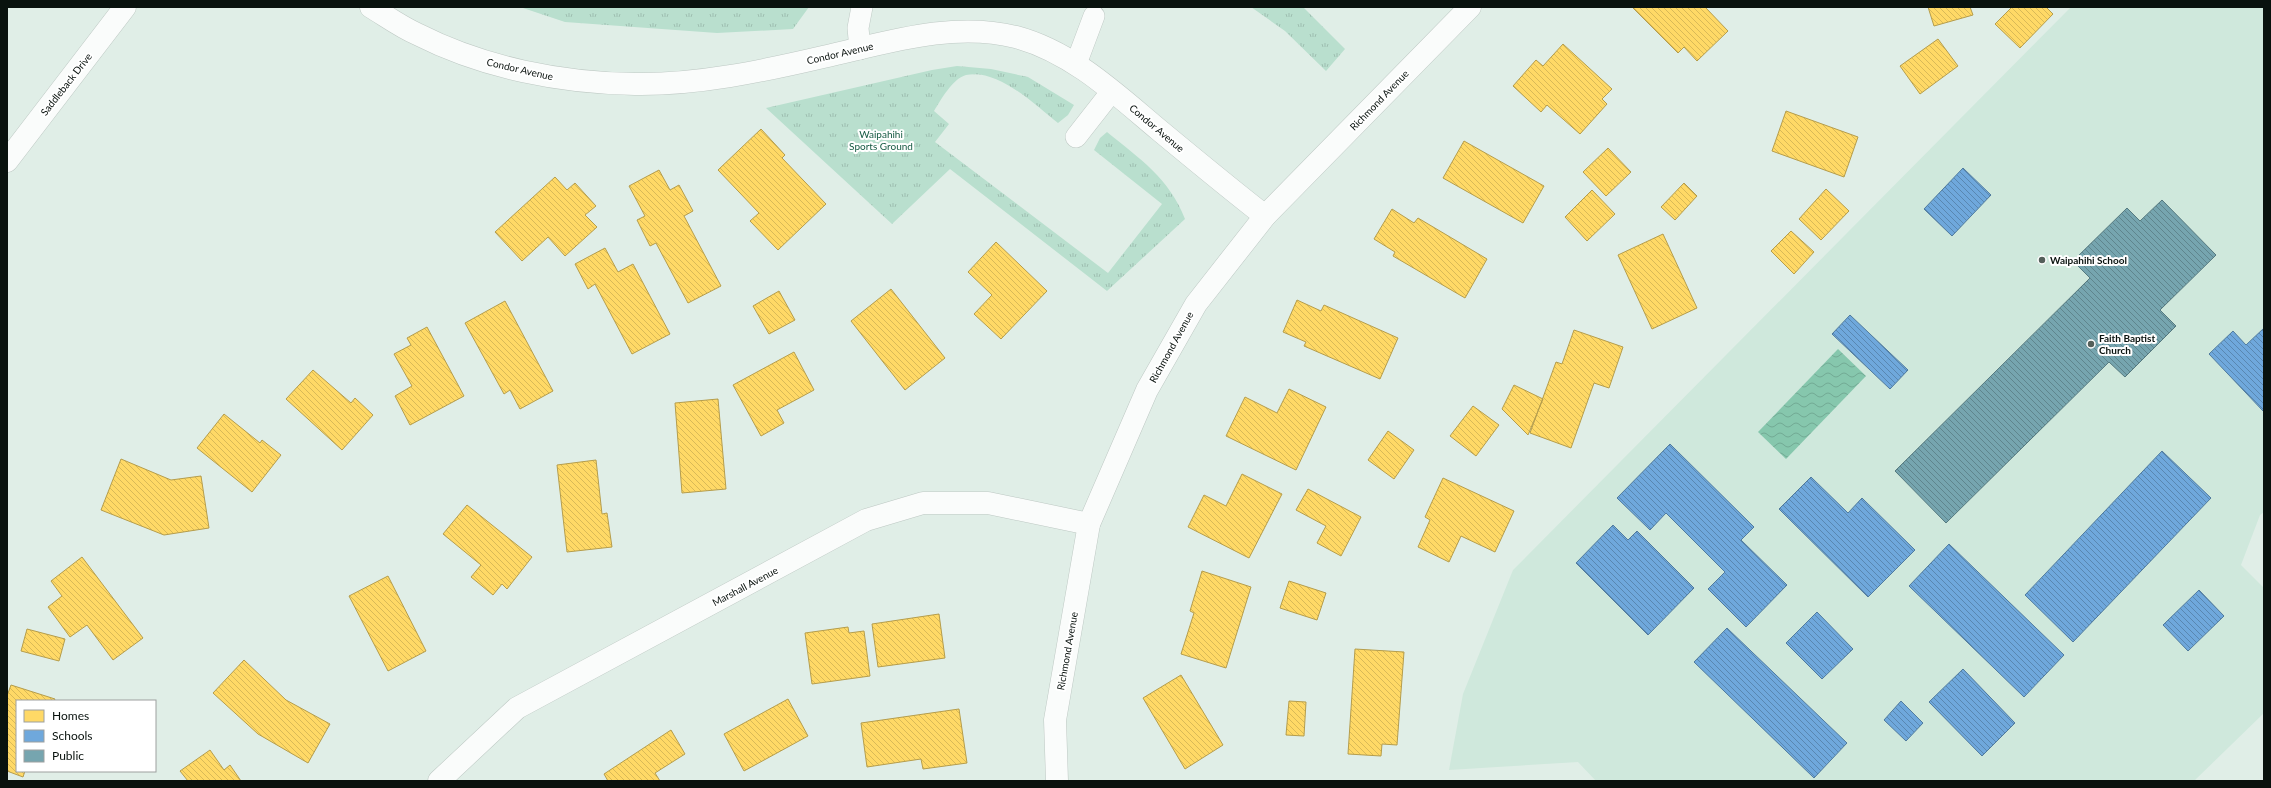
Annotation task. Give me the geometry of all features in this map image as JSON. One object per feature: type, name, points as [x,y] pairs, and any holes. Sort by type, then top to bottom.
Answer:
[{"type":"street","name":"Saddleback Drive","points":[[7,161],[126,7]]},
{"type":"street","name":"Condor Avenue","points":[[371,7],[417,35],[480,60],[540,75],[593,82],[636,84],[696,80],[749,72],[860,49],[906,37],[964,31],[1016,37],[1076,64],[1112,91],[1265,216]]},
{"type":"street","name":"Richmond Avenue","points":[[1057,781],[1055,720],[1089,524],[1147,390],[1196,304],[1265,216],[1470,7]]},
{"type":"street","name":"Marshall Avenue","points":[[440,781],[517,708],[866,520],[923,502],[988,503],[1089,524]]},
{"type":"lane","points":[[860,49],[858,28],[862,7]]},
{"type":"lane","points":[[1076,64],[1094,16]]},
{"type":"lane","points":[[1076,137],[1112,91]]},
{"type":"shaded area","name":"Waipahihi School","points":[[2071,7],[2264,7],[2264,512],[2260,515],[2241,565],[2264,588],[2264,713],[2194,781],[1596,781],[1578,762],[1449,770],[1463,694],[1513,570]]},
{"type":"green space","points":[[520,7],[809,7],[793,29],[717,33],[565,22]]},
{"type":"green space","points":[[1251,7],[1303,7],[1345,49],[1326,71],[1285,31]]},
{"type":"green space","name":"Waipahihi Sports Ground","points":[[957,66],[991,69],[1028,77],[1074,105],[1068,115],[1058,123],[1027,98],[1003,82],[978,74],[966,75],[961,77],[952,85],[934,111],[949,124],[935,142],[1108,273],[1162,204],[1094,150],[1100,138],[1107,132],[1142,161],[1162,181],[1171,192],[1185,219],[1107,291],[950,169],[892,224],[766,108],[932,70]]},
{"type":"water","points":[[1838,349],[1866,376],[1786,459],[1758,432]]},
{"type":"building: Homes","points":[[1632,7],[1705,7],[1728,31],[1697,61],[1684,47],[1678,53]]},
{"type":"building: Homes","points":[[1928,7],[1970,7],[1973,15],[1934,26]]},
{"type":"building: Homes","points":[[2012,7],[2046,7],[2053,14],[2020,48],[1995,24]]},
{"type":"building: Homes","points":[[1938,39],[1958,66],[1920,94],[1900,66]]},
{"type":"building: Homes","points":[[1563,44],[1612,89],[1602,99],[1607,104],[1580,134],[1547,105],[1541,112],[1513,86],[1536,60],[1543,66]]},
{"type":"building: Homes","points":[[1786,111],[1858,137],[1844,177],[1772,151]]},
{"type":"building: Homes","points":[[761,129],[785,155],[782,158],[826,204],[778,250],[750,221],[759,213],[718,170]]},
{"type":"building: Homes","points":[[1464,141],[1544,186],[1523,223],[1443,178]]},
{"type":"building: Homes","points":[[1608,148],[1631,172],[1606,196],[1583,172]]},
{"type":"building: Homes","points":[[659,170],[670,190],[679,185],[693,211],[684,216],[721,286],[688,303],[656,243],[650,246],[637,220],[645,216],[629,186]]},
{"type":"building: Homes","points":[[555,177],[567,190],[575,183],[596,206],[585,215],[597,227],[565,256],[548,237],[522,261],[495,232]]},
{"type":"building: Homes","points":[[1684,183],[1697,196],[1675,220],[1661,207]]},
{"type":"building: Homes","points":[[1826,189],[1849,211],[1821,240],[1799,219]]},
{"type":"building: Homes","points":[[1592,190],[1615,214],[1587,241],[1565,217]]},
{"type":"building: Homes","points":[[1392,209],[1414,223],[1418,218],[1487,259],[1465,298],[1393,256],[1395,252],[1374,239]]},
{"type":"building: Homes","points":[[1791,231],[1814,252],[1794,274],[1771,251]]},
{"type":"building: Homes","points":[[1663,234],[1697,308],[1652,329],[1618,255]]},
{"type":"building: Homes","points":[[996,242],[1047,291],[1001,339],[974,314],[992,295],[968,272]]},
{"type":"building: Homes","points":[[605,248],[618,272],[633,264],[670,334],[632,354],[595,284],[588,289],[575,264]]},
{"type":"building: Homes","points":[[891,289],[945,358],[905,390],[851,321]]},
{"type":"building: Homes","points":[[779,291],[795,320],[769,334],[753,306]]},
{"type":"building: Homes","points":[[1297,300],[1321,311],[1324,305],[1398,338],[1380,379],[1304,346],[1306,342],[1283,332]]},
{"type":"building: Homes","points":[[505,301],[553,391],[520,409],[510,390],[504,394],[465,323]]},
{"type":"building: Homes","points":[[427,327],[464,396],[410,425],[395,396],[412,386],[394,354],[411,345],[407,338]]},
{"type":"building: Homes","points":[[1574,330],[1623,347],[1609,388],[1594,383],[1571,448],[1530,433],[1556,362],[1562,364]]},
{"type":"building: Homes","points":[[794,352],[814,390],[777,410],[784,423],[761,436],[733,385]]},
{"type":"building: Homes","points":[[313,370],[351,403],[355,398],[373,415],[342,450],[286,399]]},
{"type":"building: Homes","points":[[1514,385],[1543,399],[1528,435],[1502,409]]},
{"type":"building: Homes","points":[[1289,389],[1326,407],[1296,470],[1226,436],[1245,397],[1277,413]]},
{"type":"building: Homes","points":[[718,399],[726,489],[682,493],[675,403]]},
{"type":"building: Homes","points":[[1473,406],[1499,425],[1476,456],[1450,436]]},
{"type":"building: Homes","points":[[224,414],[260,443],[262,440],[281,455],[252,492],[197,448]]},
{"type":"building: Homes","points":[[1388,431],[1414,450],[1394,479],[1368,460]]},
{"type":"building: Homes","points":[[121,459],[171,480],[201,476],[209,528],[164,535],[101,510]]},
{"type":"building: Homes","points":[[596,460],[602,514],[607,513],[612,547],[567,552],[557,465]]},
{"type":"building: Homes","points":[[1242,474],[1282,494],[1249,558],[1188,527],[1204,495],[1226,506]]},
{"type":"building: Homes","points":[[1443,478],[1514,511],[1495,552],[1461,536],[1449,562],[1418,547],[1430,520],[1425,517]]},
{"type":"building: Homes","points":[[1308,489],[1361,517],[1341,556],[1317,543],[1326,526],[1296,510]]},
{"type":"building: Homes","points":[[467,505],[532,557],[507,589],[502,584],[493,595],[471,577],[481,565],[443,534]]},
{"type":"building: Homes","points":[[82,557],[143,638],[113,660],[87,625],[70,637],[48,607],[62,596],[51,581]]},
{"type":"building: Homes","points":[[1202,571],[1251,587],[1226,668],[1181,654],[1194,613],[1190,611]]},
{"type":"building: Homes","points":[[388,576],[426,651],[388,671],[349,596]]},
{"type":"building: Homes","points":[[1289,581],[1326,593],[1317,620],[1280,608]]},
{"type":"building: Homes","points":[[939,614],[945,658],[878,667],[872,624]]},
{"type":"building: Homes","points":[[848,627],[849,633],[864,631],[870,676],[812,684],[805,633]]},
{"type":"building: Homes","points":[[27,629],[65,639],[59,661],[21,651]]},
{"type":"building: Homes","points":[[1355,649],[1404,652],[1397,745],[1382,744],[1381,756],[1348,754]]},
{"type":"building: Homes","points":[[244,660],[286,700],[330,724],[308,763],[258,734],[213,693]]},
{"type":"building: Homes","points":[[1181,675],[1223,745],[1185,769],[1143,698]]},
{"type":"building: Homes","points":[[11,685],[55,699],[16,700],[16,772],[25,772],[23,777],[7,771],[7,696]]},
{"type":"building: Homes","points":[[788,699],[808,736],[744,771],[724,734]]},
{"type":"building: Homes","points":[[1289,701],[1306,702],[1304,736],[1286,735]]},
{"type":"building: Homes","points":[[959,709],[967,763],[923,769],[921,759],[867,767],[861,723]]},
{"type":"building: Homes","points":[[671,730],[685,754],[655,773],[660,781],[608,781],[604,774]]},
{"type":"building: Homes","points":[[210,750],[224,770],[230,765],[241,781],[188,781],[180,771]]},
{"type":"building: Schools","points":[[1963,168],[1991,195],[1952,236],[1924,209]]},
{"type":"building: Schools","points":[[1850,315],[1908,370],[1890,389],[1832,334]]},
{"type":"building: Schools","points":[[2264,328],[2264,412],[2209,354],[2233,331],[2246,345]]},
{"type":"building: Schools","points":[[1670,444],[1754,527],[1741,540],[1787,585],[1746,627],[1708,589],[1725,572],[1666,513],[1650,530],[1617,498]]},
{"type":"building: Schools","points":[[2162,451],[2211,498],[2073,642],[2025,595]]},
{"type":"building: Schools","points":[[1811,477],[1848,513],[1862,498],[1915,550],[1868,597],[1779,509]]},
{"type":"building: Schools","points":[[1613,525],[1628,540],[1637,531],[1694,588],[1648,635],[1576,563]]},
{"type":"building: Schools","points":[[1949,544],[2064,655],[2024,697],[1909,586]]},
{"type":"building: Schools","points":[[2199,590],[2224,616],[2188,651],[2163,625]]},
{"type":"building: Schools","points":[[1817,612],[1853,649],[1822,679],[1786,643]]},
{"type":"building: Schools","points":[[1727,628],[1847,743],[1814,778],[1694,662]]},
{"type":"building: Schools","points":[[1963,669],[2015,723],[1982,756],[1929,702]]},
{"type":"building: Schools","points":[[1901,701],[1923,723],[1906,741],[1884,720]]},
{"type":"building: Public","name":"Faith Baptist Church","points":[[2162,200],[2216,255],[2160,310],[2176,326],[2125,377],[2109,362],[1946,523],[1895,471],[2090,278],[2073,261],[2127,208],[2140,221]]},
{"type":"place","name":"Waipahihi School","points":[[2042,260]]},
{"type":"place","name":"Faith Baptist Church","points":[[2091,344]]}]
